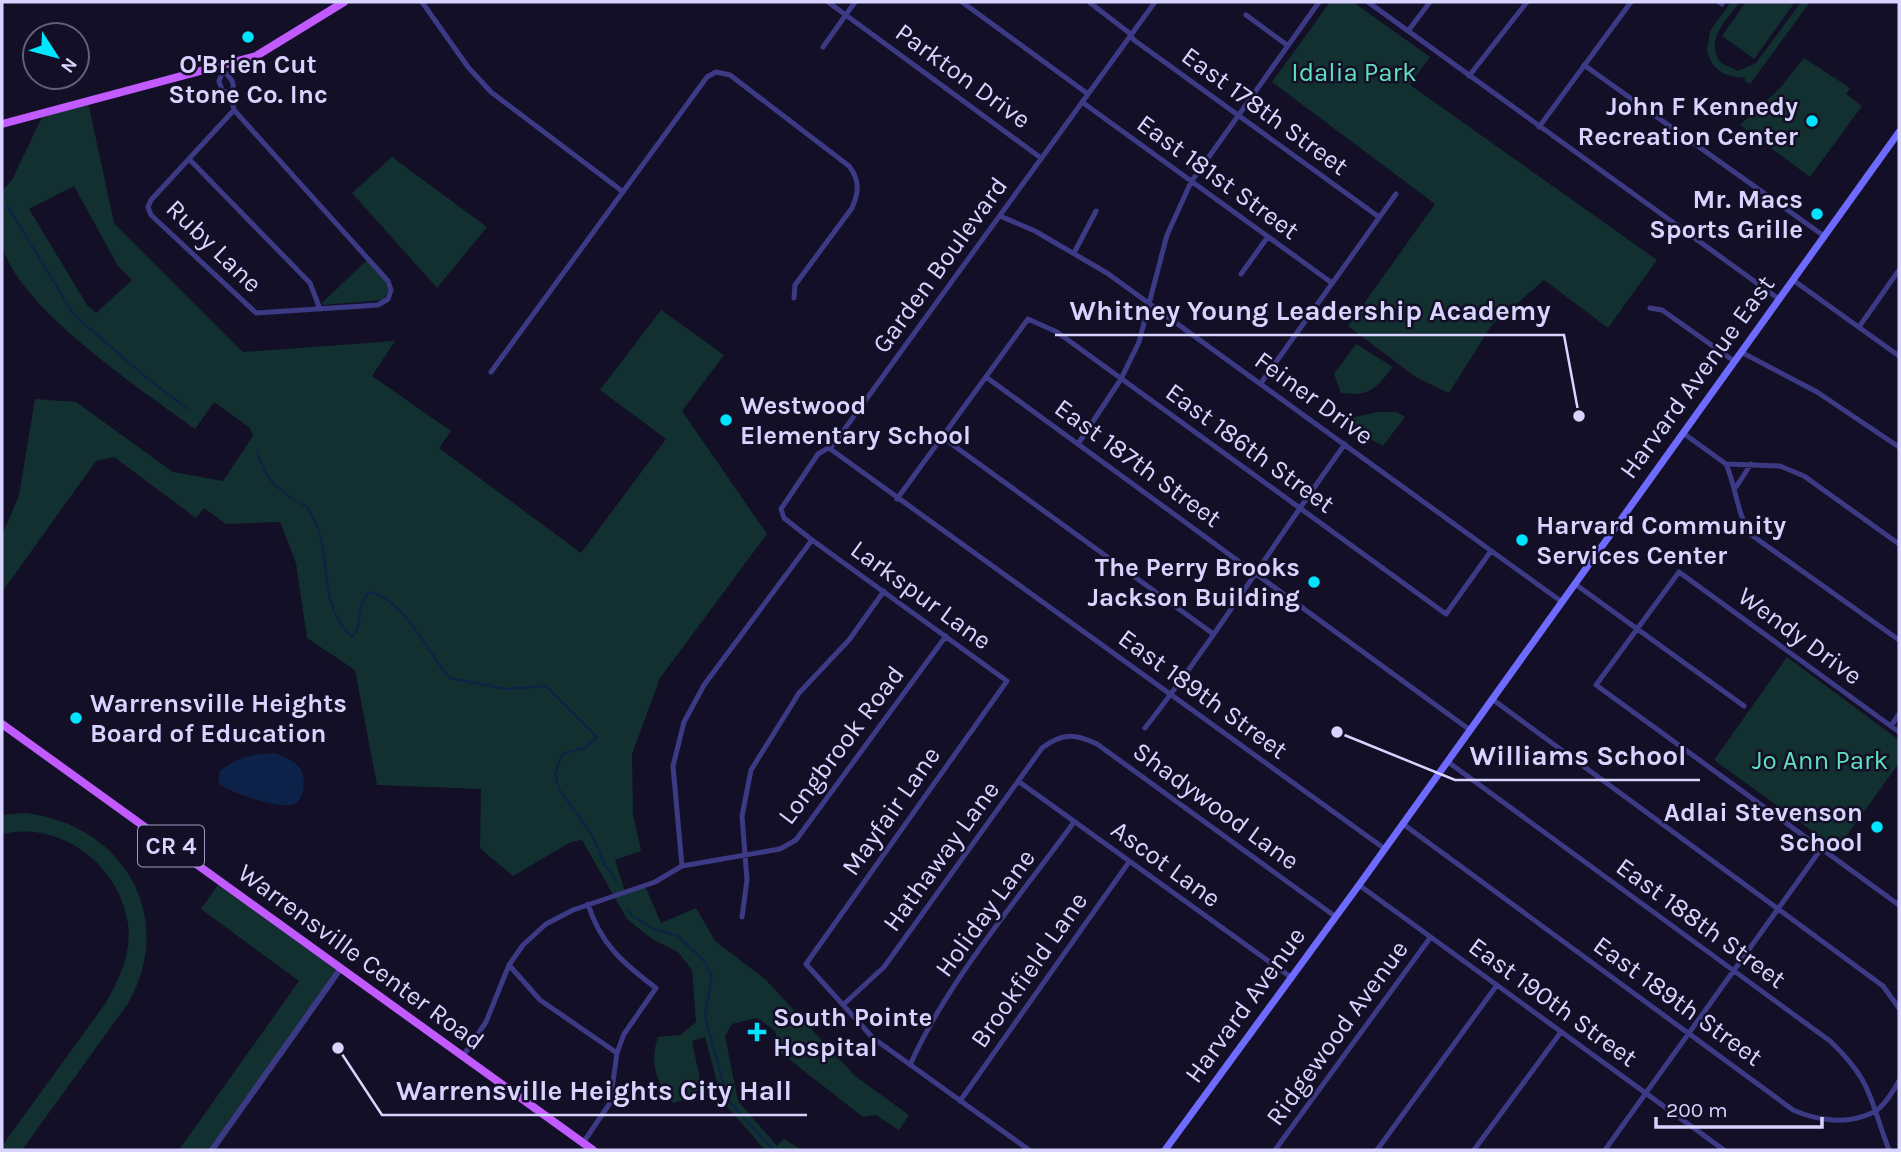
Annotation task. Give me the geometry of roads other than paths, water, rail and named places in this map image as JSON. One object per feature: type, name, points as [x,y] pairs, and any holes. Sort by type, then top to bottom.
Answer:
[{"type":"main road","points":[[2,124],[222,69],[262,54],[344,2]]},
{"type":"main road","name":"Harvard Avenue East","points":[[1359,885],[1899,132]]},
{"type":"main road","name":"Warrensville Center Road","points":[[2,724],[593,1150]]},
{"type":"main road","name":"Harvard Avenue","points":[[1165,1150],[1359,885]]},
{"type":"street","points":[[422,2],[468,67],[491,92],[622,191]]},
{"type":"street","name":"Parkton Drive","points":[[828,2],[1041,158]]},
{"type":"street","points":[[822,47],[855,2]]},
{"type":"street","points":[[961,2],[1088,94]]},
{"type":"street","name":"East 178th Street","points":[[1089,2],[1237,115],[1379,217]]},
{"type":"street","name":"Garden Boulevard","points":[[812,540],[784,518],[781,509],[818,454],[829,448],[1155,2]]},
{"type":"street","points":[[1078,444],[1121,379],[1139,342],[1167,235],[1191,182],[1319,2]]},
{"type":"street","points":[[1368,2],[1779,299]]},
{"type":"street","points":[[1408,31],[1430,2]]},
{"type":"street","points":[[1469,76],[1527,2]]},
{"type":"street","points":[[1539,127],[1631,2]]},
{"type":"street","points":[[1246,15],[1287,45]]},
{"type":"street","points":[[1584,65],[1824,236]]},
{"type":"street","points":[[231,95],[222,90],[219,80],[222,69],[232,79],[234,110],[388,281],[390,295],[378,305],[320,309],[317,294],[310,283],[189,159],[234,110]]},
{"type":"street","points":[[491,372],[707,77],[716,72],[730,75],[849,166],[856,176],[856,197],[852,208],[796,285],[794,298]]},
{"type":"street","name":"East 181st Street","points":[[1082,102],[1332,283]]},
{"type":"street","name":"Ruby Lane","points":[[189,159],[148,205],[152,217],[256,313],[320,309]]},
{"type":"street","points":[[1261,383],[1396,194]]},
{"type":"street","points":[[1074,253],[1096,211]]},
{"type":"street","name":"Feiner Drive","points":[[1000,216],[1074,253],[1150,303],[1562,602]]},
{"type":"street","points":[[1241,274],[1266,237]]},
{"type":"street","points":[[1859,327],[1899,270]]},
{"type":"street","points":[[1793,279],[1899,356]]},
{"type":"street","points":[[1650,308],[1662,310],[1734,361]]},
{"type":"street","name":"East 186th Street","points":[[986,377],[1028,319],[1057,332],[1446,614],[1491,551]]},
{"type":"street","points":[[1741,352],[1826,397],[1899,447]]},
{"type":"street","points":[[897,499],[986,377]]},
{"type":"street","name":"East 187th Street","points":[[986,377],[1470,730]]},
{"type":"street","points":[[1683,433],[1726,464],[1736,487],[1741,519],[1750,534],[1899,640]]},
{"type":"street","points":[[942,437],[1212,633]]},
{"type":"street","points":[[1145,728],[1198,659],[1212,633],[1345,444]]},
{"type":"street","name":"East 189th Street","points":[[829,448],[1385,849]]},
{"type":"street","points":[[1726,464],[1780,466],[1804,476],[1899,544]]},
{"type":"street","points":[[1736,487],[1751,464]]},
{"type":"street","points":[[682,866],[674,766],[684,722],[704,685],[812,540]]},
{"type":"street","name":"Larkspur Lane","points":[[812,540],[1007,681]]},
{"type":"street","name":"Wendy Drive","points":[[1637,629],[1679,572],[1899,732]]},
{"type":"street","points":[[1575,584],[1744,706]]},
{"type":"street","points":[[742,917],[746,887],[742,816],[744,794],[751,770],[765,743],[799,693],[849,640],[884,591]]},
{"type":"street","points":[[1637,629],[1597,685],[1899,905]]},
{"type":"street","name":"Longbrook Road","points":[[463,1056],[486,1022],[509,965],[523,945],[546,924],[588,905],[655,882],[682,866],[780,849],[796,840],[946,636]]},
{"type":"street","name":"Mayfair Lane","points":[[844,1004],[806,964],[1007,681]]},
{"type":"street","points":[[1492,699],[1883,986],[1899,1008]]},
{"type":"street","points":[[1891,726],[1899,714]]},
{"type":"street","name":"Hathaway Lane","points":[[844,1004],[884,967],[1042,748],[1054,739],[1070,734]]},
{"type":"street","name":"Shadywood Lane","points":[[1070,734],[1097,744],[1336,917]]},
{"type":"street","name":"East 188th Street","points":[[1448,762],[1830,1041],[1847,1058],[1870,1090],[1889,1150]]},
{"type":"street","name":"Ascot Lane","points":[[1018,781],[1292,978]]},
{"type":"street","name":"Holiday Lane","points":[[910,1065],[926,1030],[950,994],[1074,822]]},
{"type":"street","name":"East 189th Street","points":[[1404,824],[1793,1110],[1809,1117],[1838,1121],[1876,1111]]},
{"type":"street","points":[[1605,1150],[1821,849]]},
{"type":"street","name":"Brookfield Lane","points":[[960,1101],[1129,862]]},
{"type":"street","name":"East 190th Street","points":[[1359,885],[1724,1150]]},
{"type":"street","points":[[583,1143],[610,1103],[617,1053],[629,1023],[656,988],[625,965],[608,947],[588,905]]},
{"type":"street","name":"Ridgewood Avenue","points":[[1275,1150],[1430,938]]},
{"type":"street","points":[[509,965],[540,1000],[617,1053]]},
{"type":"street","points":[[212,1150],[341,968]]},
{"type":"street","points":[[1377,1150],[1497,985]]},
{"type":"street","points":[[844,1004],[862,1027],[1028,1150]]},
{"type":"street","points":[[1474,1150],[1561,1032]]},
{"type":"street","points":[[1876,1111],[1899,1082]]},
{"type":"water","points":[[276,753],[294,763],[302,772],[303,791],[295,803],[284,805],[264,802],[218,783],[220,771],[233,762],[253,755]]},
{"type":"waterway","points":[[7,205],[74,315],[148,379],[188,409]]},
{"type":"waterway","points":[[257,451],[270,480],[281,491],[305,506],[317,525],[333,608],[340,623],[352,637],[358,627],[364,598],[369,592],[381,596],[404,615],[449,678],[506,689],[546,686],[597,737],[586,747],[562,754],[555,774],[559,789],[592,835],[605,865],[616,880]]},
{"type":"waterway","points":[[628,908],[632,916],[652,928],[678,936],[703,960],[712,976],[705,1016],[728,1100],[773,1150]]},
{"type":"place","name":"O'Brien Cut Stone Co. Inc","points":[[248,37]]},
{"type":"place","name":"John F Kennedy Recreation Center","points":[[1812,121]]},
{"type":"place","name":"Mr. Macs Sports Grille","points":[[1817,214]]},
{"type":"place","name":"Whitney Young Leadership Academy","points":[[1579,416]]},
{"type":"place","name":"Westwood Elementary School","points":[[726,420]]},
{"type":"place","name":"Harvard Community Services Center","points":[[1522,540]]},
{"type":"place","name":"The Perry Brooks Jackson Building","points":[[1314,582]]},
{"type":"place","name":"Warrensville Heights Board of Education","points":[[76,718]]},
{"type":"place","name":"Williams School","points":[[1337,732]]},
{"type":"place","name":"Adlai Stevenson School","points":[[1877,827]]},
{"type":"place","name":"South Pointe Hospital","points":[[757,1032]]},
{"type":"place","name":"Warrensville Heights City Hall","points":[[338,1048]]},
{"type":"park label","name":"Idalia Park","points":[[1354,72]]},
{"type":"park label","name":"Jo Ann Park","points":[[1820,760]]}]
